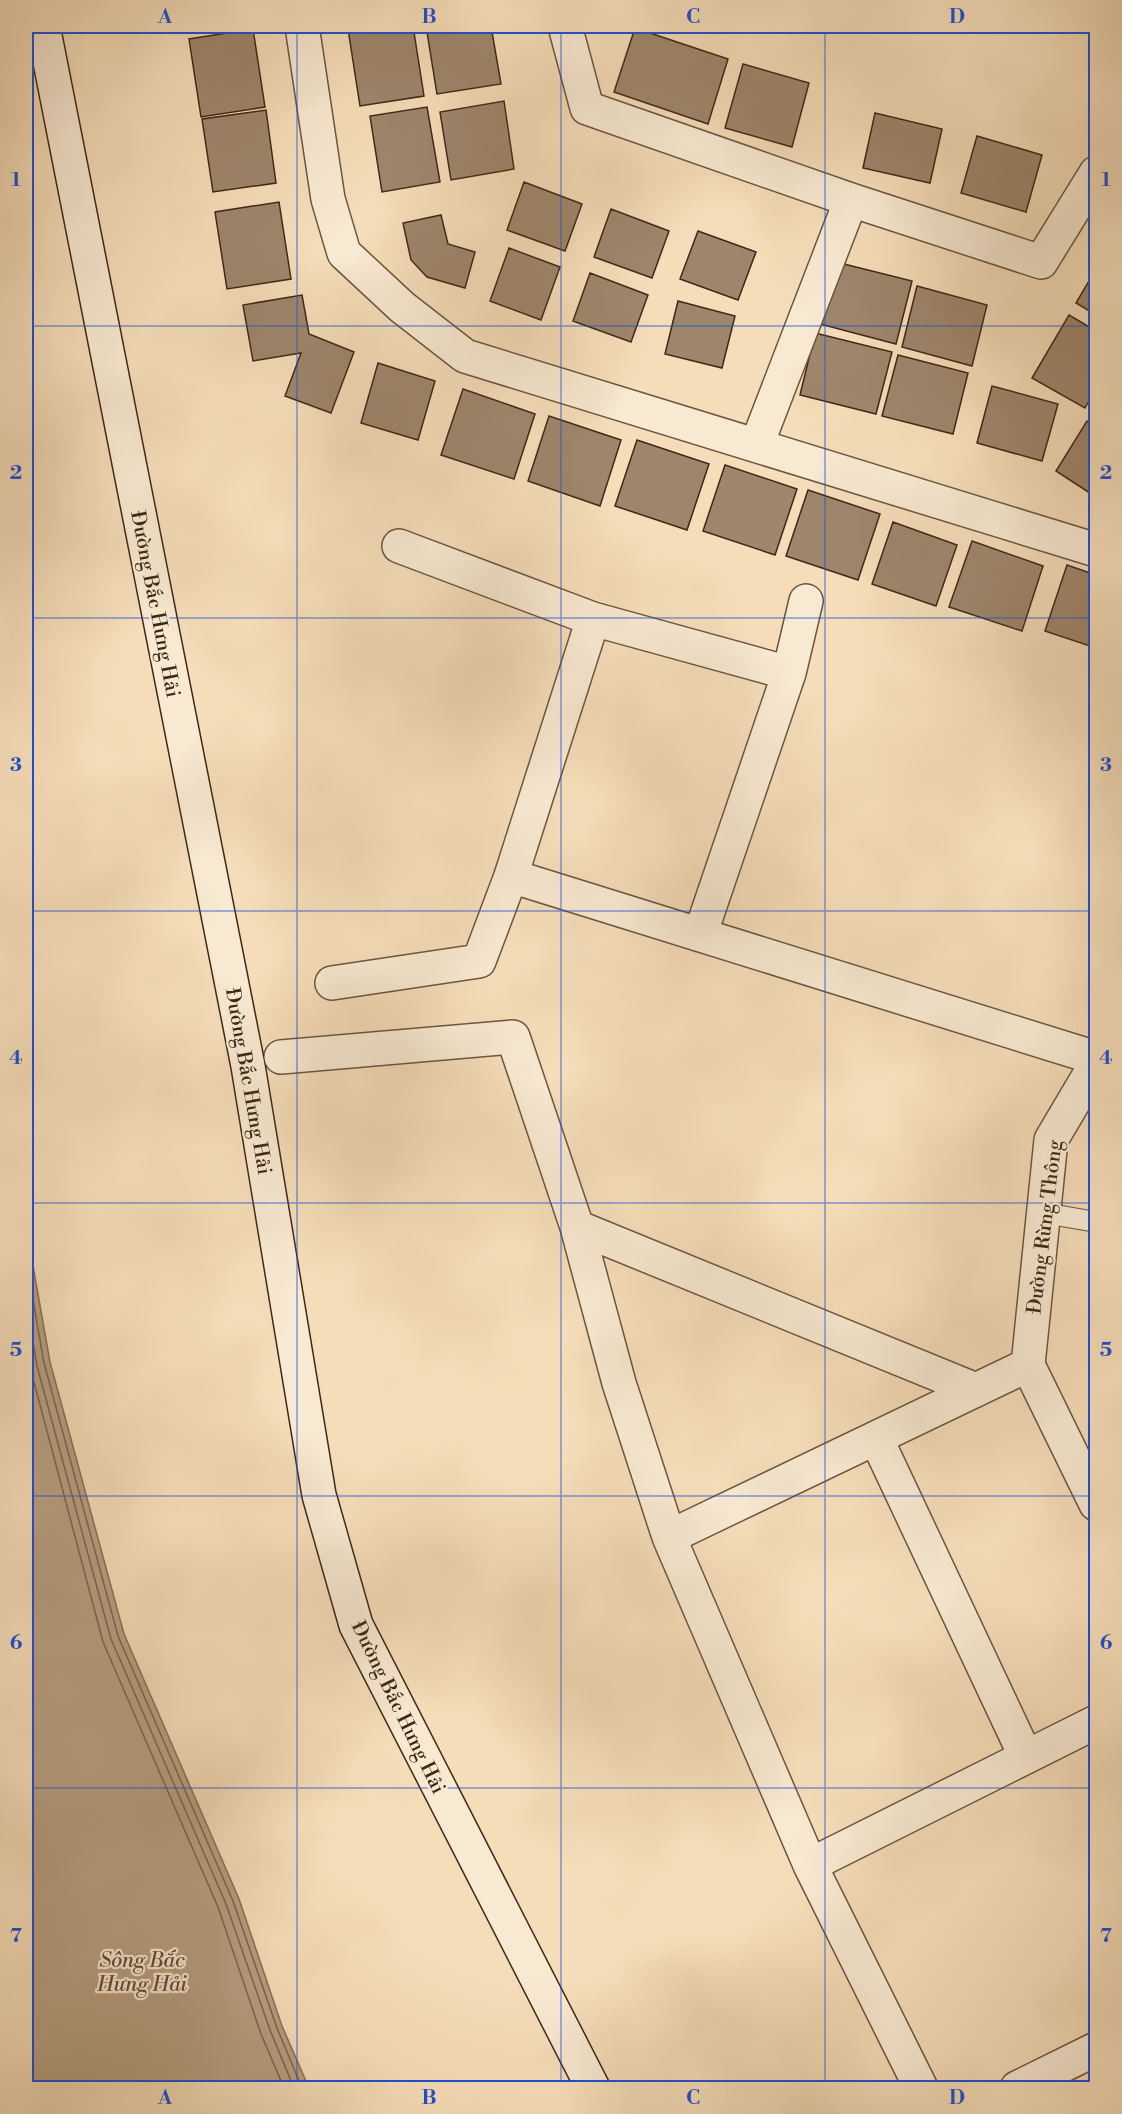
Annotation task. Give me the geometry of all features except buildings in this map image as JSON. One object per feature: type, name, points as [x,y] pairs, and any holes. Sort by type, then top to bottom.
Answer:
[{"type":"street","name":"Đường Bắc Hưng Hải","points":[[43,26],[248,1066],[319,1495],[356,1625],[593,2088]]},
{"type":"street","points":[[302,26],[328,199],[344,253],[402,307],[465,356],[1096,550]]},
{"type":"street","points":[[565,26],[587,108],[851,200],[1041,262],[1096,173]]},
{"type":"street","points":[[757,444],[851,200]]},
{"type":"street","points":[[399,546],[592,619],[789,673]]},
{"type":"street","points":[[700,935],[789,673],[806,601]]},
{"type":"street","points":[[332,983],[479,961],[511,876],[592,619]]},
{"type":"street","points":[[511,876],[1096,1058]]},
{"type":"street","points":[[281,1057],[513,1037],[577,1227],[619,1383],[669,1537],[810,1865],[921,2088]]},
{"type":"street","name":"Đường Rừng Thông","points":[[1028,1365],[1051,1140],[1096,1064]]},
{"type":"street","points":[[577,1227],[976,1390]]},
{"type":"street","points":[[669,1537],[1028,1365],[1096,1504]]},
{"type":"street","points":[[876,1438],[1026,1757]]},
{"type":"street","points":[[810,1865],[1096,1722]]},
{"type":"street","points":[[1017,2088],[1096,2049]]},
{"type":"lane","points":[[1044,1213],[1096,1222]]},
{"type":"water","name":"Sông Bắc Hưng Hải","points":[[26,1226],[50,1362],[124,1634],[239,1899],[282,2026],[309,2088],[26,2088]]}]
